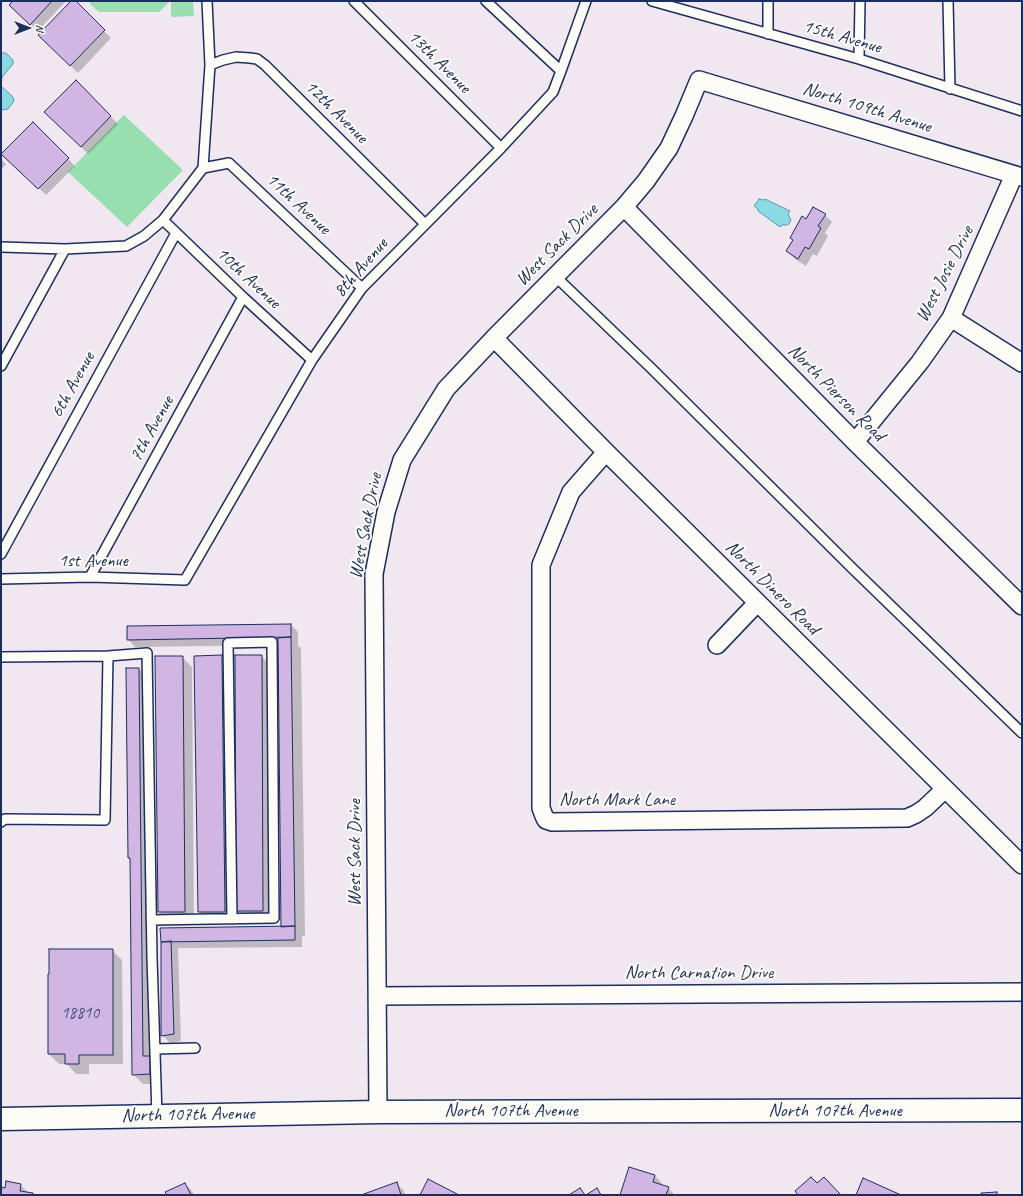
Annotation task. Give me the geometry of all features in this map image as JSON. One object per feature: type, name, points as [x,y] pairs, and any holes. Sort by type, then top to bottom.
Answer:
[{"type":"main road","name":"North 107th Avenue","points":[[1,1119],[378,1112],[1022,1110]]},
{"type":"street","name":"North 109th Avenue","points":[[699,80],[1018,176]]},
{"type":"street","name":"West Sack Drive","points":[[378,1112],[374,574],[386,512],[402,460],[446,389],[494,338],[624,207],[646,181],[669,148],[699,80]]},
{"type":"street","name":"West Josie Drive","points":[[854,442],[920,362],[951,318],[1018,176]]},
{"type":"street","name":"North Pierson Road","points":[[624,207],[854,442],[1022,606]]},
{"type":"street","points":[[951,318],[1022,363]]},
{"type":"street","name":"North Dinero Road","points":[[494,338],[606,452],[1022,865]]},
{"type":"street","name":"North Mark Lane","points":[[606,452],[571,492],[541,565],[541,808],[546,820],[552,822],[907,818],[925,808],[945,789]]},
{"type":"street","points":[[716,645],[757,602]]},
{"type":"street","name":"North Carnation Drive","points":[[377,996],[1022,992]]},
{"type":"lane","points":[[1,247],[65,249],[126,246],[144,236],[163,220],[203,168],[210,65],[207,1]]},
{"type":"lane","name":"13th Avenue","points":[[354,1],[501,148]]},
{"type":"lane","points":[[486,1],[562,71]]},
{"type":"lane","name":"8th Avenue","points":[[185,580],[312,360],[362,288],[501,148],[553,92],[562,71],[586,1]]},
{"type":"lane","name":"15th Avenue","points":[[652,1],[677,5],[768,34],[859,59],[1022,111]]},
{"type":"lane","points":[[768,1],[768,34]]},
{"type":"lane","points":[[859,59],[860,1]]},
{"type":"lane","points":[[948,1],[950,88]]},
{"type":"lane","name":"12th Avenue","points":[[210,65],[236,57],[257,59],[265,65],[425,224]]},
{"type":"lane","name":"11th Avenue","points":[[203,168],[229,163],[362,288]]},
{"type":"lane","name":"10th Avenue","points":[[163,220],[244,298],[312,360]]},
{"type":"lane","name":"6th Avenue","points":[[1,554],[176,233]]},
{"type":"lane","points":[[1,366],[65,249]]},
{"type":"lane","points":[[556,276],[652,369],[852,568],[1022,733]]},
{"type":"lane","name":"7th Avenue","points":[[90,577],[244,298]]},
{"type":"lane","name":"1st Avenue","points":[[1,579],[90,577],[185,580]]},
{"type":"lane","points":[[151,920],[232,919],[274,918],[272,642],[228,643],[232,919]]},
{"type":"lane","points":[[1,657],[108,656],[146,653],[151,920],[157,1116]]},
{"type":"lane","points":[[1,822],[5,819],[105,820],[108,656]]},
{"type":"lane","points":[[155,1048],[195,1048]]},
{"type":"green space","points":[[90,1],[169,2],[159,12],[99,12],[90,4]]},
{"type":"green space","points":[[171,1],[193,1],[194,16],[171,17]]},
{"type":"green space","points":[[124,115],[183,170],[127,227],[68,172]]},
{"type":"water","points":[[1,53],[6,53],[13,60],[13,64],[2,77],[1,86]]},
{"type":"water","points":[[1,86],[13,97],[14,101],[8,109],[3,110],[1,108]]},
{"type":"water","points":[[759,199],[765,199],[790,211],[788,214],[791,220],[789,224],[782,225],[780,227],[758,211],[758,209],[754,206]]},
{"type":"building","points":[[13,1],[52,1],[30,25],[9,5]]},
{"type":"building","points":[[71,1],[76,1],[105,30],[70,66],[38,35]]},
{"type":"building","points":[[76,80],[111,116],[81,147],[44,112]]},
{"type":"building","points":[[33,122],[69,158],[38,189],[1,154]]},
{"type":"building","points":[[813,207],[826,214],[818,226],[821,228],[809,249],[805,247],[798,259],[786,251],[793,240],[790,238],[802,216],[806,219]]},
{"type":"building","points":[[291,624],[291,637],[127,640],[127,626]]},
{"type":"building","points":[[291,637],[295,926],[281,927],[278,638]]},
{"type":"building","points":[[222,655],[225,912],[198,912],[194,656]]},
{"type":"building","points":[[235,655],[262,655],[263,911],[236,911]]},
{"type":"building","points":[[155,656],[183,656],[185,912],[158,912]]},
{"type":"building","points":[[126,668],[139,668],[143,1056],[150,1056],[150,1074],[132,1075],[130,858],[128,858]]},
{"type":"building","points":[[295,926],[295,940],[161,942],[160,928]]},
{"type":"building","points":[[171,941],[174,1034],[161,1036],[161,942]]},
{"type":"building","points":[[49,949],[113,949],[113,1055],[79,1055],[79,1064],[65,1064],[65,1054],[48,1054]]},
{"type":"building","points":[[629,1167],[655,1175],[653,1182],[669,1187],[666,1195],[620,1195]]},
{"type":"building","points":[[811,1177],[817,1183],[824,1177],[841,1195],[798,1195],[795,1191]]},
{"type":"building","points":[[863,1178],[901,1195],[856,1195]]},
{"type":"building","points":[[428,1179],[459,1195],[420,1195]]},
{"type":"building","points":[[6,1181],[21,1184],[20,1191],[33,1193],[33,1195],[1,1195],[1,1187],[5,1188]]},
{"type":"building","points":[[397,1182],[401,1195],[361,1195]]},
{"type":"building","points":[[185,1183],[191,1195],[167,1195],[165,1192]]},
{"type":"building","points":[[580,1188],[585,1195],[569,1195]]},
{"type":"building","points":[[597,1188],[601,1195],[586,1195]]},
{"type":"building","points":[[997,1192],[997,1195],[981,1195],[981,1193]]}]
